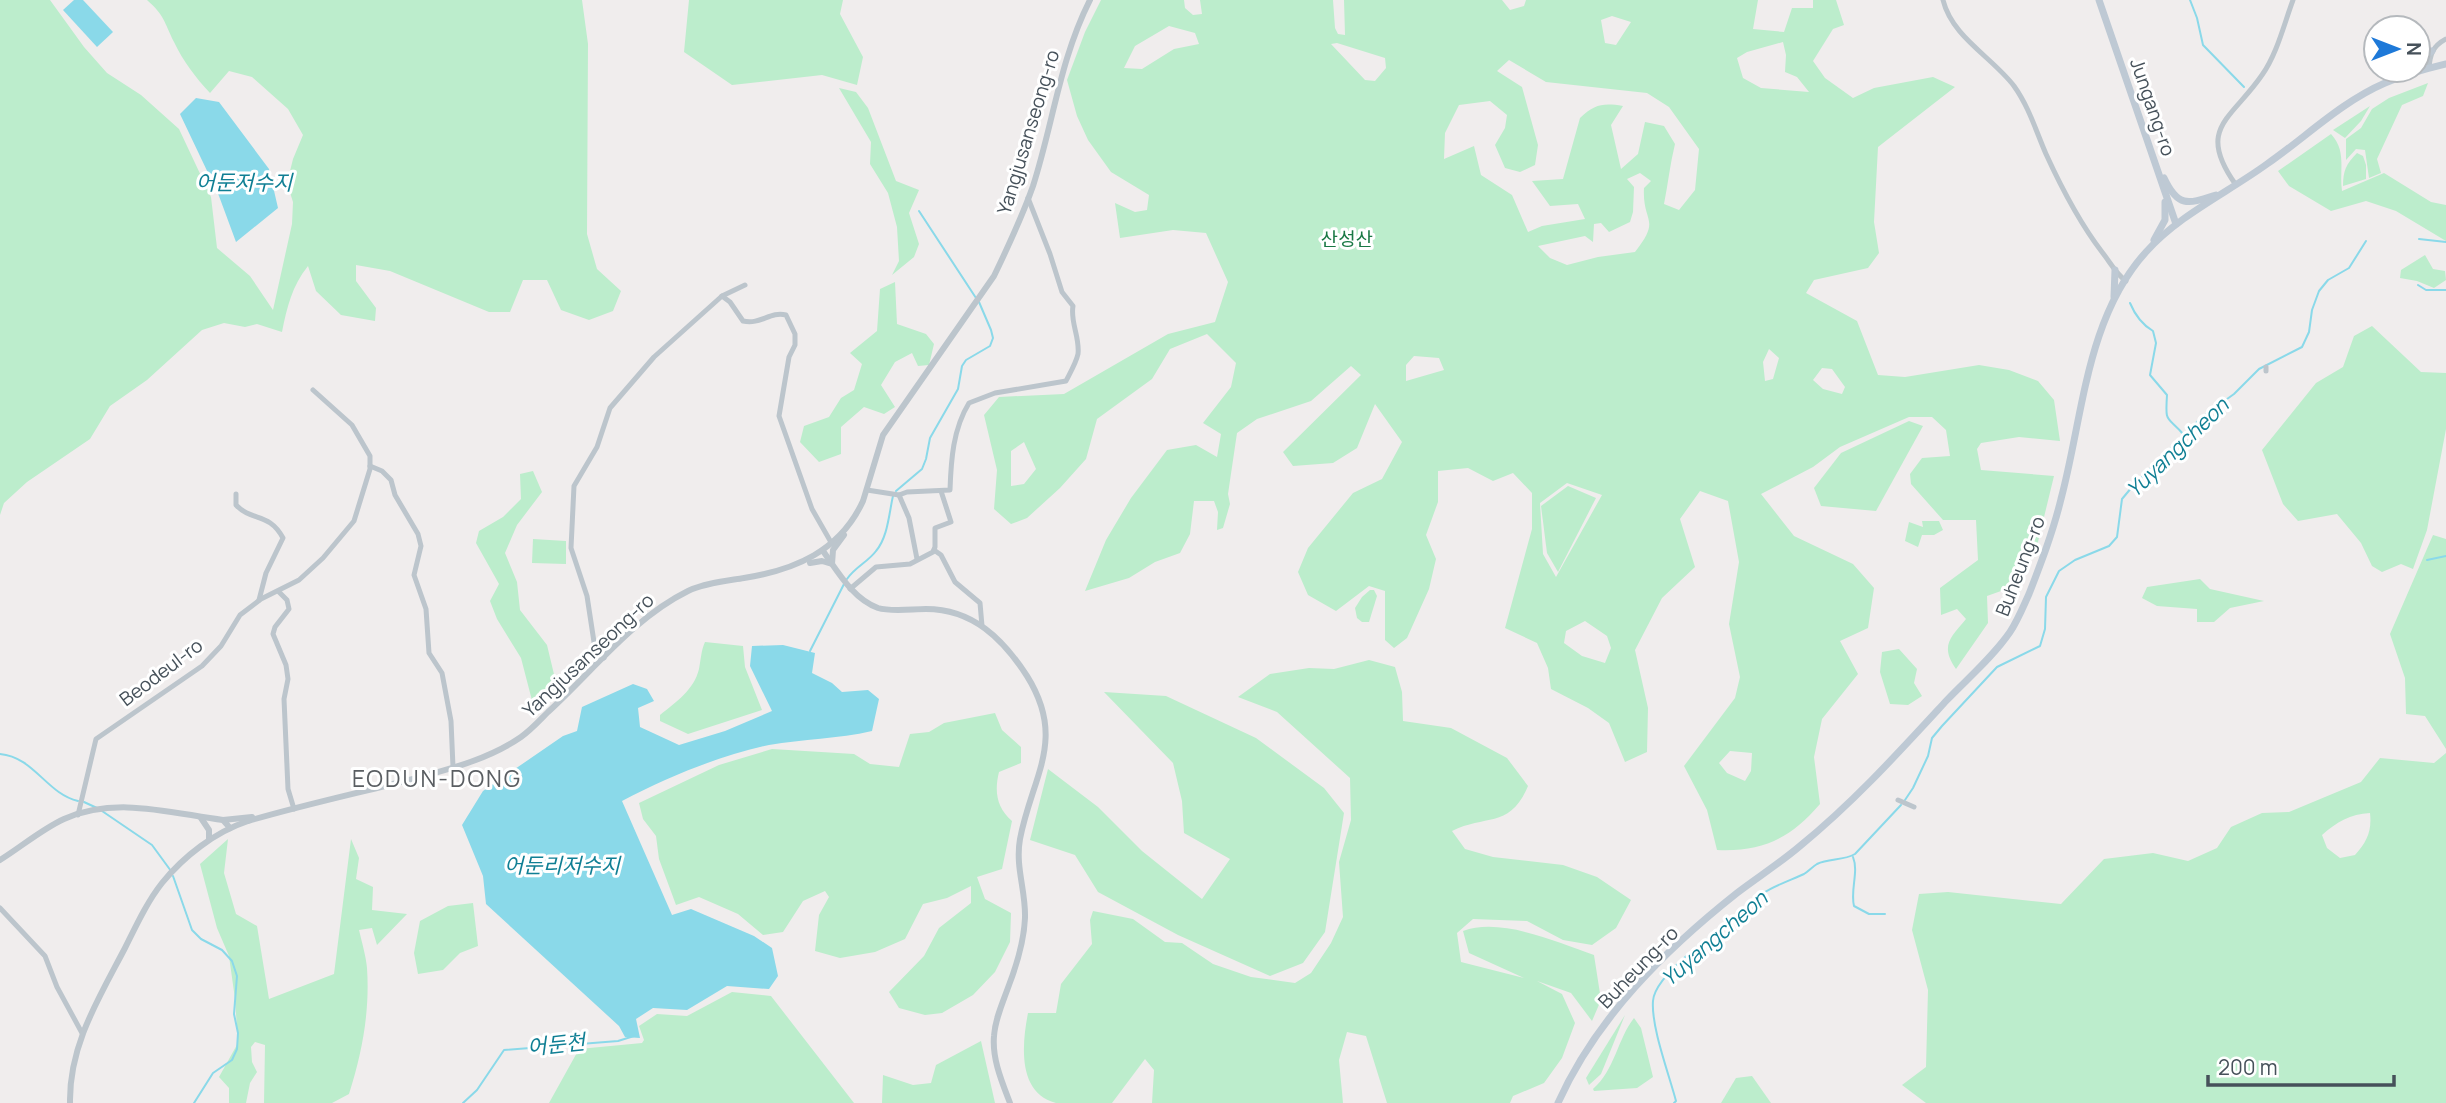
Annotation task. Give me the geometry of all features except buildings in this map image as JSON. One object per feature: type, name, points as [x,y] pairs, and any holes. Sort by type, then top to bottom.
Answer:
[{"type":"main road","name":"Jungang-ro","points":[[2099,0],[2176,224]]},
{"type":"main road","name":"Buheung-ro","points":[[1558,1103],[1574,1070],[1595,1038],[1644,977],[1707,918],[1798,848],[1884,770],[1990,657],[2013,628],[2044,558],[2062,497],[2095,350],[2112,304],[2149,248],[2176,224],[2265,166],[2347,104],[2382,84]]},
{"type":"main road","points":[[2151,150],[2167,185],[2181,201],[2193,203],[2226,191]]},
{"type":"main road","points":[[2149,248],[2165,220],[2166,209],[2161,181]]},
{"type":"main road","points":[[2112,304],[2116,289],[2115,270]]},
{"type":"street","name":"Yangjusanseong-ro","points":[[69,1103],[73,1063],[82,1034],[141,918],[168,876],[207,842],[230,828],[268,816],[453,768],[500,750],[523,736],[651,616],[688,591],[789,568],[832,544],[859,511],[883,435],[994,276],[1008,248],[1028,198],[1068,53],[1090,0]]},
{"type":"street","points":[[1943,0],[1952,23],[2016,90],[2067,198],[2088,234],[2126,281]]},
{"type":"street","points":[[2235,185],[2219,155],[2216,141],[2220,127],[2263,74],[2292,0]]},
{"type":"street","points":[[2432,51],[2437,44],[2446,40]]},
{"type":"street","points":[[867,490],[896,494],[950,490],[950,466],[957,427],[968,403],[995,393],[1066,382],[1078,355],[1073,306],[1062,292],[1051,254],[1028,198]]},
{"type":"street","points":[[604,658],[594,642],[587,596],[571,548],[574,486],[597,447],[610,408],[654,357],[722,296],[745,285]]},
{"type":"street","points":[[722,296],[730,302],[743,321],[754,323],[777,313],[786,315],[795,334],[795,345],[789,357],[779,416],[813,509],[832,544]]},
{"type":"street","points":[[313,390],[352,425],[366,448],[370,466],[382,471],[390,480],[395,495],[418,534],[421,546],[414,575],[426,609],[429,653],[442,673],[451,721],[453,768]]},
{"type":"street","name":"Beodeul-ro","points":[[78,815],[96,738],[202,666],[221,646],[240,615],[259,600],[299,580],[323,558],[354,521],[370,466]]},
{"type":"street","points":[[934,550],[935,528],[951,522],[941,491]]},
{"type":"street","points":[[236,494],[236,505],[242,511],[274,524],[283,538],[266,573],[259,600]]},
{"type":"street","points":[[896,494],[909,518],[917,559]]},
{"type":"street","points":[[832,564],[833,550],[849,525]]},
{"type":"street","points":[[849,587],[876,568],[910,564],[934,550]]},
{"type":"street","points":[[934,550],[947,563],[955,582],[980,603],[982,626]]},
{"type":"street","points":[[823,551],[849,587],[880,609],[936,609],[957,614],[982,626],[1009,649],[1041,705],[1046,733],[1045,756],[1020,838],[1018,857],[1025,915],[1023,939],[994,1035],[996,1061],[1010,1103]]},
{"type":"street","points":[[789,568],[794,570],[818,561],[832,564]]},
{"type":"street","points":[[279,592],[287,600],[289,609],[275,626],[273,634],[286,664],[288,679],[284,699],[288,789],[295,810]]},
{"type":"street","points":[[1898,800],[1914,807]]},
{"type":"street","points":[[0,860],[64,819],[105,808],[124,806],[223,820],[268,816]]},
{"type":"street","points":[[200,817],[211,836],[207,842]]},
{"type":"street","points":[[223,820],[230,828]]},
{"type":"street","points":[[0,908],[44,957],[82,1034]]},
{"type":"green space","points":[[0,0],[50,0],[84,47],[107,73],[141,95],[179,129],[211,197],[217,248],[250,276],[273,310],[292,224],[293,202],[287,183],[303,135],[288,109],[252,77],[229,71],[210,93],[186,63],[161,15],[147,0],[582,0],[588,44],[587,234],[597,269],[621,291],[613,311],[589,320],[561,310],[547,280],[523,280],[510,312],[489,312],[390,271],[356,265],[356,281],[376,308],[375,321],[341,315],[316,291],[308,266],[291,297],[282,332],[257,324],[245,327],[224,323],[202,330],[147,380],[110,406],[90,439],[27,482],[4,503],[0,515]]},
{"type":"green space","points":[[689,0],[843,0],[840,14],[863,57],[857,85],[822,75],[732,85],[684,52]]},
{"type":"green space","name":"산성산","points":[[1101,0],[1184,0],[1185,8],[1193,15],[1202,14],[1200,0],[1333,0],[1335,28],[1338,34],[1345,35],[1344,0],[1502,0],[1510,10],[1524,6],[1526,0],[1758,0],[1753,29],[1784,32],[1792,8],[1813,8],[1813,0],[1836,0],[1844,25],[1833,29],[1813,61],[1825,78],[1853,98],[1874,88],[1933,77],[1955,87],[1878,147],[1874,222],[1879,253],[1868,268],[1814,280],[1806,293],[1857,321],[1878,375],[1905,377],[1979,365],[2009,370],[2038,381],[2054,400],[2060,441],[2019,437],[1981,443],[1977,449],[1981,470],[2054,476],[2037,546],[2015,595],[2001,591],[1987,596],[1988,623],[1956,669],[1949,654],[1949,642],[1966,619],[1957,609],[1941,615],[1940,588],[1978,560],[1976,520],[1943,520],[1911,484],[1910,474],[1922,458],[1950,456],[1946,430],[1932,417],[1909,417],[1840,447],[1813,467],[1761,494],[1794,536],[1853,564],[1874,588],[1868,628],[1840,641],[1858,674],[1822,719],[1814,757],[1820,804],[1798,826],[1774,841],[1748,849],[1717,850],[1707,810],[1684,766],[1735,698],[1740,677],[1729,624],[1739,562],[1728,501],[1700,491],[1680,519],[1695,567],[1662,598],[1635,650],[1648,708],[1647,752],[1625,762],[1609,723],[1588,708],[1551,689],[1548,668],[1537,643],[1505,628],[1532,529],[1532,493],[1513,473],[1493,481],[1468,468],[1438,471],[1438,502],[1426,535],[1436,559],[1429,589],[1407,638],[1394,648],[1385,640],[1385,591],[1369,586],[1336,611],[1308,595],[1298,572],[1308,548],[1353,493],[1382,479],[1402,442],[1375,404],[1357,448],[1333,463],[1293,466],[1283,452],[1361,375],[1351,366],[1311,401],[1257,419],[1237,433],[1228,494],[1230,504],[1223,528],[1217,530],[1218,512],[1214,501],[1194,501],[1190,534],[1180,553],[1155,562],[1129,578],[1085,591],[1106,540],[1131,498],[1167,450],[1196,445],[1217,457],[1221,434],[1203,423],[1231,387],[1236,363],[1207,334],[1170,349],[1152,379],[1097,419],[1086,459],[1060,488],[1027,518],[1011,524],[994,509],[997,470],[984,415],[999,397],[1064,394],[1168,334],[1215,322],[1228,282],[1206,233],[1173,230],[1120,238],[1115,203],[1135,212],[1147,210],[1149,195],[1111,172],[1088,140],[1077,116],[1067,80],[1085,32]],"holes":[[[1612,16],[1631,22],[1616,45],[1605,43],[1601,20]],[[1169,26],[1195,33],[1199,44],[1174,49],[1142,69],[1124,68],[1135,46]],[[1783,42],[1786,55],[1785,72],[1797,77],[1809,92],[1761,88],[1743,78],[1737,58],[1747,52]],[[1337,43],[1385,58],[1386,68],[1375,81],[1365,80],[1331,44]],[[1509,60],[1546,82],[1647,93],[1669,107],[1699,149],[1695,190],[1679,210],[1664,204],[1675,144],[1664,126],[1645,122],[1638,154],[1621,169],[1611,125],[1623,106],[1616,105],[1595,107],[1580,118],[1563,179],[1532,181],[1550,206],[1578,204],[1585,219],[1542,226],[1528,232],[1512,195],[1481,175],[1474,146],[1444,159],[1445,133],[1459,105],[1490,101],[1507,115],[1505,128],[1495,145],[1505,168],[1520,172],[1535,165],[1538,145],[1522,87],[1497,71]],[[1640,173],[1651,181],[1644,188],[1649,226],[1648,233],[1635,252],[1567,265],[1550,258],[1538,246],[1585,236],[1593,242],[1594,224],[1601,223],[1609,232],[1630,222],[1634,187],[1627,179]],[[1769,349],[1779,358],[1773,379],[1765,381],[1763,362]],[[1414,356],[1439,358],[1444,370],[1406,381],[1406,365]],[[1822,368],[1832,369],[1845,387],[1842,394],[1823,389],[1813,380]],[[1024,442],[1036,469],[1024,484],[1011,486],[1011,451]],[[1567,483],[1602,495],[1556,577],[1543,554],[1540,503]],[[1585,621],[1607,636],[1611,648],[1605,663],[1582,656],[1564,643],[1566,631]],[[1730,751],[1752,753],[1751,771],[1745,781],[1727,773],[1719,763]]]},
{"type":"green space","points":[[2428,84],[2423,96],[2402,105],[2377,159],[2381,173],[2369,178],[2365,150],[2356,149],[2346,160],[2346,139],[2361,128],[2372,109],[2389,98]]},
{"type":"green space","points":[[839,88],[856,92],[868,108],[896,181],[919,190],[909,213],[919,244],[914,257],[892,275],[899,261],[897,227],[888,193],[870,164],[871,142]]},
{"type":"green space","points":[[2370,106],[2361,121],[2345,138],[2333,130]]},
{"type":"green space","points":[[2331,134],[2341,154],[2342,191],[2384,173],[2431,202],[2446,205],[2446,241],[2396,211],[2366,201],[2331,211],[2289,186],[2278,171]]},
{"type":"green space","points":[[2357,153],[2363,156],[2366,179],[2343,186],[2346,168]]},
{"type":"green space","points":[[2425,255],[2433,269],[2445,271],[2446,280],[2434,288],[2400,278],[2401,270]]},
{"type":"green space","points":[[895,282],[897,324],[926,334],[934,344],[929,365],[918,366],[912,353],[895,362],[881,385],[895,407],[884,414],[864,407],[841,427],[841,454],[819,462],[800,442],[804,426],[829,417],[841,398],[854,390],[862,364],[850,353],[877,331],[880,289]]},
{"type":"green space","points":[[2372,326],[2421,372],[2446,373],[2446,429],[2427,530],[2413,569],[2401,564],[2382,572],[2372,566],[2361,543],[2337,514],[2298,521],[2283,504],[2262,450],[2316,383],[2343,367],[2354,336]]},
{"type":"green space","points":[[1909,421],[1923,426],[1876,511],[1821,506],[1814,488],[1841,453]]},
{"type":"green space","points":[[533,471],[542,492],[517,525],[505,553],[517,582],[520,610],[547,645],[558,691],[535,712],[521,658],[497,619],[490,601],[499,584],[476,543],[479,531],[503,517],[521,499],[520,474]]},
{"type":"green space","points":[[1568,486],[1596,498],[1558,572],[1547,553],[1541,506]]},
{"type":"green space","points":[[1922,521],[1939,521],[1943,530],[1934,535],[1922,535],[1918,547],[1905,541],[1909,522],[1923,527]]},
{"type":"green space","points":[[2433,535],[2446,539],[2446,749],[2425,716],[2406,714],[2405,678],[2390,634]]},
{"type":"green space","points":[[533,539],[566,541],[566,564],[532,563]]},
{"type":"green space","points":[[2200,579],[2210,589],[2264,601],[2230,608],[2214,622],[2197,622],[2197,609],[2157,606],[2142,598],[2147,587]]},
{"type":"green space","points":[[1370,590],[1374,590],[1377,596],[1369,622],[1362,622],[1357,618],[1355,608]]},
{"type":"green space","points":[[705,642],[743,646],[745,667],[762,710],[688,734],[660,721],[660,715],[684,695],[693,683]]},
{"type":"green space","points":[[1899,649],[1917,669],[1914,683],[1922,696],[1908,705],[1890,704],[1880,672],[1882,652]]},
{"type":"green space","points":[[1369,660],[1395,667],[1402,692],[1403,721],[1451,728],[1507,758],[1528,786],[1521,800],[1505,815],[1452,831],[1465,849],[1493,857],[1563,865],[1597,877],[1631,900],[1616,928],[1592,945],[1563,940],[1527,921],[1473,919],[1457,933],[1461,962],[1524,978],[1469,953],[1463,931],[1478,927],[1511,929],[1594,955],[1601,1000],[1592,1021],[1571,993],[1537,981],[1562,994],[1575,1023],[1562,1058],[1544,1083],[1513,1096],[1510,1103],[1387,1103],[1366,1036],[1347,1032],[1339,1060],[1343,1103],[1152,1103],[1154,1070],[1145,1059],[1112,1103],[1056,1103],[1043,1098],[1034,1089],[1025,1066],[1024,1039],[1028,1013],[1056,1013],[1061,984],[1092,944],[1090,920],[1093,911],[1133,919],[1165,942],[1182,943],[1213,964],[1251,977],[1295,983],[1311,973],[1331,943],[1343,917],[1339,862],[1351,820],[1350,778],[1277,712],[1238,697],[1270,674],[1309,668],[1334,669]]},
{"type":"green space","points":[[1104,692],[1166,696],[1256,738],[1324,788],[1344,813],[1325,932],[1303,963],[1270,976],[1178,935],[1098,892],[1075,855],[1030,840],[1048,769],[1098,807],[1142,851],[1202,899],[1230,859],[1184,833],[1182,801],[1173,763]]},
{"type":"green space","points":[[995,713],[1002,730],[1021,747],[1021,763],[999,772],[997,793],[1000,805],[1012,821],[1002,869],[977,877],[985,899],[1011,913],[1010,942],[995,972],[973,995],[942,1013],[925,1015],[899,1008],[889,992],[924,956],[939,928],[971,903],[971,886],[947,898],[923,904],[905,939],[875,952],[840,958],[815,951],[819,915],[829,897],[825,891],[803,901],[783,932],[763,935],[738,914],[699,897],[676,905],[659,859],[656,836],[643,819],[639,803],[719,765],[772,749],[854,754],[870,764],[899,767],[910,734],[929,732],[944,723]]},
{"type":"green space","points":[[2446,753],[2446,1103],[1926,1103],[1902,1085],[1926,1067],[1928,990],[1912,930],[1919,894],[1948,892],[2061,904],[2104,859],[2153,853],[2188,861],[2217,848],[2231,827],[2262,813],[2289,812],[2361,782],[2380,758],[2434,763]],"holes":[[[2370,813],[2368,836],[2355,855],[2340,858],[2327,848],[2322,835],[2350,817]]]},
{"type":"green space","points":[[228,839],[224,873],[236,914],[257,926],[269,999],[334,974],[351,839],[359,858],[356,879],[373,887],[372,910],[407,914],[377,945],[372,928],[359,930],[367,968],[364,1032],[349,1094],[332,1103],[264,1103],[265,1045],[255,1042],[251,1047],[252,1062],[257,1072],[250,1083],[246,1103],[229,1103],[229,1088],[219,1077],[238,1043],[235,999],[229,956],[217,928],[200,864]]},
{"type":"green space","points":[[473,903],[478,946],[460,953],[443,970],[418,974],[414,953],[420,921],[448,906]]},
{"type":"green space","points":[[732,992],[771,996],[854,1103],[549,1103],[579,1049],[642,1043],[644,1040],[639,1026],[657,1014],[687,1016]]},
{"type":"green space","points":[[1625,1015],[1601,1074],[1589,1085],[1586,1078]]},
{"type":"green space","points":[[1634,1018],[1641,1028],[1653,1077],[1637,1088],[1594,1091],[1611,1064]]},
{"type":"green space","points":[[981,1041],[995,1103],[882,1103],[883,1075],[913,1085],[931,1083],[936,1065]]},
{"type":"green space","points":[[1752,1076],[1771,1103],[1721,1103],[1736,1078]]},
{"type":"water","points":[[74,0],[83,0],[113,32],[97,47],[63,10]]},
{"type":"water","name":"어둔저수지","points":[[196,98],[219,102],[269,169],[278,208],[236,242],[219,196],[180,114]]},
{"type":"water","name":"어둔리저수지","points":[[783,645],[815,653],[812,673],[832,683],[842,692],[868,690],[879,699],[872,731],[769,745],[731,755],[694,768],[622,801],[672,915],[691,909],[754,936],[772,948],[778,976],[769,989],[727,986],[687,1010],[653,1008],[636,1019],[640,1038],[625,1037],[619,1026],[486,904],[483,876],[462,825],[483,791],[563,736],[577,731],[582,707],[633,684],[647,689],[654,701],[638,708],[640,727],[679,745],[725,731],[772,711],[750,666],[752,646]]},
{"type":"waterway","points":[[2190,0],[2203,45],[2244,87]]},
{"type":"waterway","points":[[919,211],[976,298]]},
{"type":"waterway","points":[[2419,239],[2446,242]]},
{"type":"waterway","name":"Yuyangcheon","points":[[1905,800],[1928,756],[1932,738],[1942,726],[1997,667],[2040,646],[2045,629],[2046,597],[2059,571],[2075,560],[2109,546],[2117,537],[2122,499],[2202,417],[2234,394],[2259,369],[2302,347],[2309,332],[2312,310],[2319,291],[2328,280],[2349,268],[2366,241]]},
{"type":"waterway","name":"Yuyangcheon","points":[[2418,285],[2426,290],[2446,290]]},
{"type":"waterway","points":[[896,491],[922,469],[930,438],[958,389],[962,366],[966,360],[990,346],[993,338],[979,302]]},
{"type":"waterway","points":[[2130,303],[2139,319],[2153,331],[2156,343],[2150,375],[2167,395],[2168,419],[2184,435]]},
{"type":"waterway","points":[[847,579],[880,545],[886,532],[893,496]]},
{"type":"waterway","points":[[2427,560],[2446,556]]},
{"type":"waterway","points":[[810,651],[844,584]]},
{"type":"waterway","points":[[0,754],[22,762],[58,791],[78,801]]},
{"type":"waterway","points":[[84,802],[97,808]]},
{"type":"waterway","name":"Yuyangcheon","points":[[1674,1103],[1676,1101],[1653,1012],[1653,1001],[1665,978],[1691,952],[1744,913],[1762,894],[1804,874],[1817,864],[1855,854],[1901,805]]},
{"type":"waterway","points":[[102,811],[152,845],[171,871]]},
{"type":"waterway","points":[[1853,857],[1854,906],[1869,914],[1885,914]]},
{"type":"waterway","points":[[173,876],[192,930],[201,939],[222,950],[232,961],[237,976],[234,1014],[238,1033],[237,1049],[232,1060],[213,1073],[194,1103]]},
{"type":"waterway","name":"어둔천","points":[[463,1103],[477,1090],[504,1050],[618,1041],[634,1036]]},
{"type":"district","name":"EODUN-DONG","points":[[437,778]]}]
